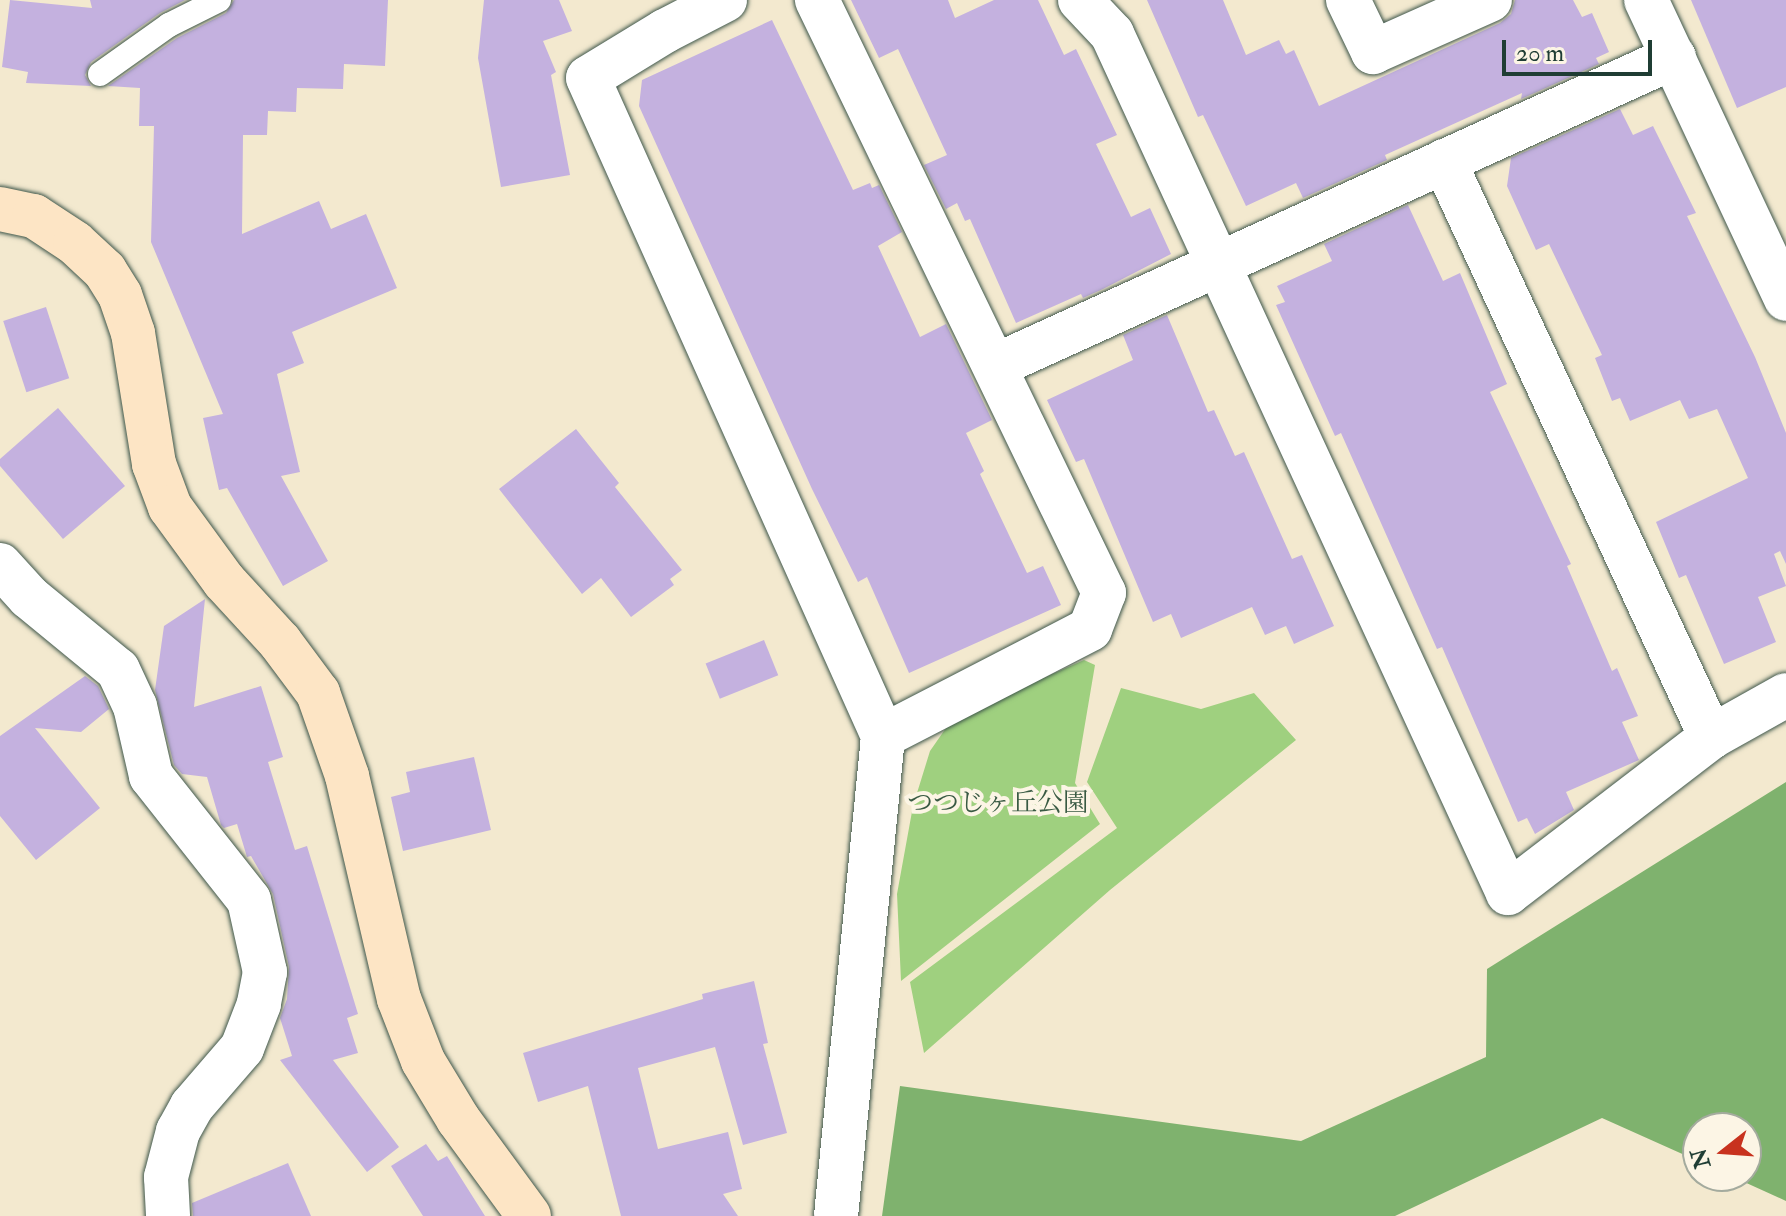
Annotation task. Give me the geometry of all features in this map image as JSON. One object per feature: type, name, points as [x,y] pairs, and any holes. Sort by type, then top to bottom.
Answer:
[{"type":"street","points":[[725,0],[665,31],[588,78],[883,736],[836,1216]]},
{"type":"street","points":[[817,0],[1104,593],[1090,629],[883,736]]},
{"type":"street","points":[[1080,0],[1112,34],[1508,893],[1711,737],[1786,695]]},
{"type":"street","points":[[1348,0],[1373,52],[1490,0]]},
{"type":"street","points":[[1646,0],[1786,299]]},
{"type":"street","points":[[995,366],[1674,57]]},
{"type":"street","points":[[1444,161],[1711,737]]},
{"type":"street","points":[[0,209],[34,216],[75,243],[105,271],[120,295],[133,333],[154,464],[170,507],[224,581],[280,642],[318,693],[347,776],[399,999],[423,1061],[458,1119],[529,1216]]},
{"type":"street","points":[[0,565],[29,597],[118,670],[135,706],[151,776],[249,900],[265,972],[259,1004],[242,1048],[192,1106],[178,1131],[166,1177],[168,1216]]},
{"type":"lane","points":[[100,74],[169,25],[219,0]]},
{"type":"green space","name":"つつじヶ丘公園","points":[[1084,660],[1095,665],[1075,783],[1100,824],[901,981],[897,894],[913,806],[930,751],[946,728],[975,708]]},
{"type":"green space","points":[[1121,688],[1201,709],[1254,693],[1296,740],[1110,890],[924,1053],[910,982],[1117,828],[1087,782]]},
{"type":"green space","points":[[1786,782],[1786,1201],[1762,1190],[1762,1112],[1682,1112],[1682,1154],[1602,1118],[1395,1216],[882,1216],[900,1086],[1301,1141],[1486,1057],[1487,969]]},
{"type":"building","points":[[10,0],[92,8],[90,0],[185,0],[160,13],[91,62],[85,75],[91,86],[26,83],[28,72],[2,67]]},
{"type":"building","points":[[234,0],[388,0],[385,66],[344,64],[343,89],[297,88],[296,112],[268,111],[267,135],[243,135],[242,234],[319,201],[331,229],[366,214],[397,288],[292,332],[304,363],[277,374],[300,472],[281,476],[328,561],[283,586],[227,488],[219,490],[203,418],[223,414],[151,242],[154,126],[139,126],[140,88],[108,86],[177,38],[226,13]]},
{"type":"building","points":[[484,0],[559,0],[572,31],[543,41],[556,72],[551,75],[570,175],[501,187],[478,58]]},
{"type":"building","points":[[851,0],[948,0],[955,18],[994,0],[1038,0],[1064,55],[1076,49],[1117,135],[1096,144],[1131,217],[1150,208],[1171,254],[1083,298],[1081,294],[1016,323],[970,219],[965,221],[957,203],[946,209],[924,165],[947,155],[898,49],[879,58]]},
{"type":"building","points":[[1147,0],[1223,0],[1246,55],[1279,40],[1286,54],[1294,50],[1319,106],[1500,23],[1511,14],[1515,0],[1573,0],[1582,17],[1592,13],[1609,52],[1596,58],[1599,64],[1521,99],[1522,93],[1385,155],[1387,160],[1303,198],[1296,183],[1246,206],[1203,115],[1198,117]]},
{"type":"building","points":[[1691,0],[1786,0],[1786,87],[1737,108]]},
{"type":"building","points":[[772,20],[853,190],[870,183],[872,188],[879,185],[902,232],[878,246],[920,337],[946,324],[992,420],[966,433],[984,471],[980,474],[1027,573],[1043,566],[1061,605],[909,673],[867,577],[858,582],[812,489],[639,106],[642,80]]},
{"type":"building","points":[[1620,109],[1633,135],[1653,126],[1696,213],[1687,216],[1755,357],[1786,433],[1786,564],[1780,551],[1774,554],[1786,586],[1758,597],[1776,642],[1724,664],[1686,575],[1679,578],[1656,522],[1748,478],[1717,409],[1689,419],[1680,400],[1630,421],[1620,398],[1612,401],[1595,358],[1602,355],[1549,244],[1536,250],[1507,186],[1511,158]]},
{"type":"building","points":[[1408,205],[1443,281],[1460,273],[1507,384],[1490,392],[1571,564],[1567,566],[1612,671],[1617,668],[1638,716],[1622,722],[1639,760],[1566,792],[1574,810],[1535,834],[1527,818],[1518,822],[1442,647],[1437,649],[1341,433],[1335,436],[1276,305],[1285,302],[1277,286],[1332,261],[1324,244]]},
{"type":"building","points":[[46,307],[69,378],[26,392],[3,321]]},
{"type":"building","points":[[1167,315],[1208,412],[1214,410],[1235,456],[1244,452],[1292,559],[1302,555],[1334,626],[1294,644],[1286,626],[1265,635],[1252,607],[1181,638],[1171,614],[1153,622],[1084,459],[1076,462],[1047,400],[1133,360],[1123,335]]},
{"type":"building","points":[[58,408],[125,486],[63,539],[0,466],[0,459]]},
{"type":"building","points":[[576,429],[619,483],[615,487],[682,570],[670,579],[674,585],[631,617],[601,578],[582,594],[499,489]]},
{"type":"building","points":[[205,599],[194,707],[261,686],[283,757],[268,762],[295,850],[307,846],[358,1014],[347,1018],[358,1053],[333,1060],[399,1147],[367,1172],[280,1060],[292,1056],[280,1018],[287,999],[289,967],[273,894],[251,856],[247,857],[237,824],[224,828],[221,825],[207,777],[182,774],[174,765],[155,690],[164,626]]},
{"type":"building","points":[[764,640],[778,675],[720,699],[706,664]]},
{"type":"building","points":[[85,676],[98,686],[109,709],[81,732],[35,728],[100,808],[36,860],[0,816],[0,736]]},
{"type":"building","points":[[474,757],[491,830],[403,851],[391,797],[410,792],[406,772]]},
{"type":"building","points":[[754,981],[768,1043],[763,1044],[787,1133],[743,1145],[715,1047],[638,1068],[658,1149],[728,1132],[742,1189],[723,1194],[738,1216],[621,1216],[588,1086],[538,1102],[523,1053],[703,999],[702,994]]},
{"type":"building","points":[[426,1144],[438,1161],[447,1156],[485,1216],[423,1216],[391,1166]]},
{"type":"building","points":[[288,1163],[311,1216],[193,1216],[192,1203]]}]
